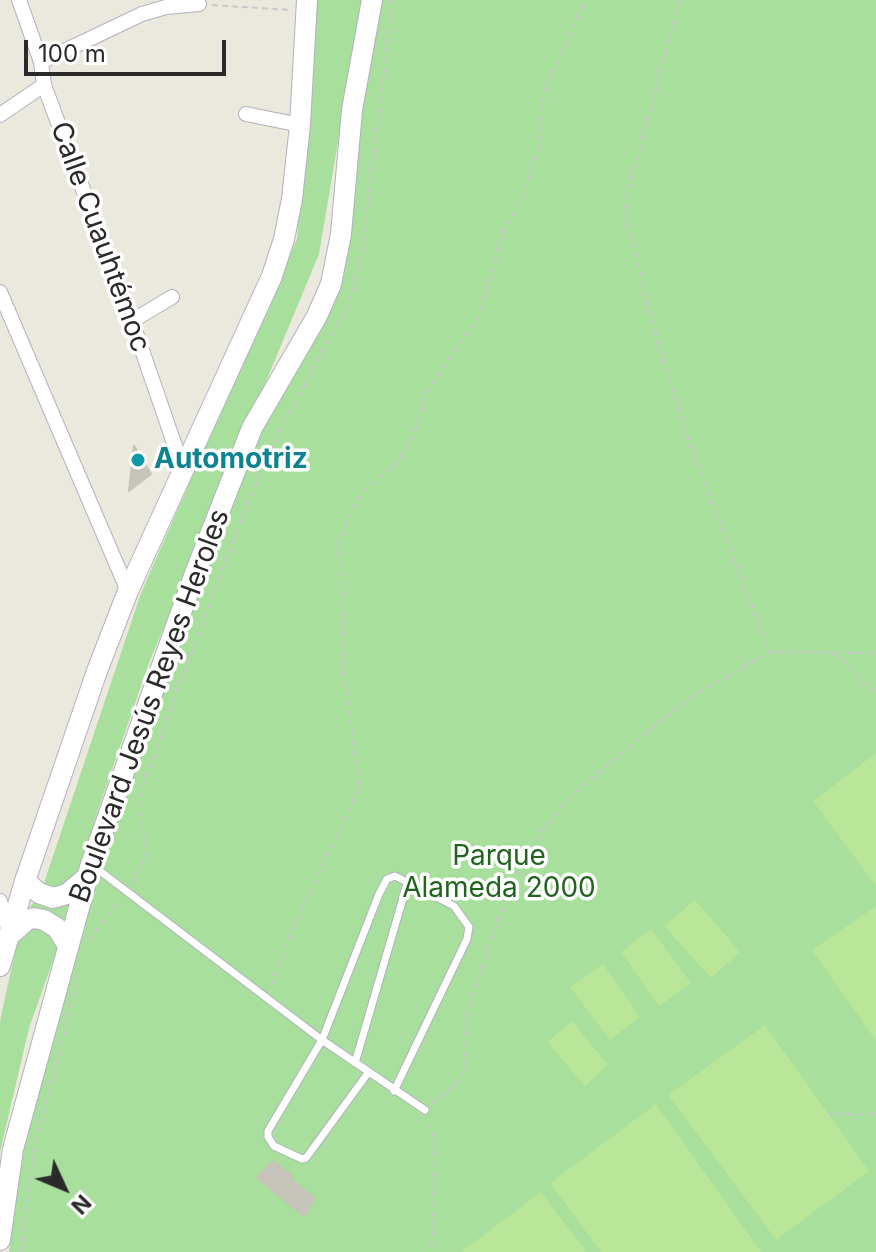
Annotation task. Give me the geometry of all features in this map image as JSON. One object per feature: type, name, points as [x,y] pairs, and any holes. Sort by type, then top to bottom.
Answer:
[{"type":"main road","name":"Boulevard Jesús Reyes Heroles","points":[[0,1240],[13,1149],[89,871],[194,576],[252,428],[317,316],[331,284],[341,234],[350,122],[372,0]]},
{"type":"main road","name":"Boulevard Jesús Reyes Heroles","points":[[0,966],[25,881],[97,671],[128,591],[184,473],[276,263],[292,199],[307,5]]},
{"type":"main road","points":[[25,881],[39,893],[53,898],[67,894],[89,871]]},
{"type":"main road","points":[[10,935],[27,920],[34,918],[57,928],[67,944]]},
{"type":"street","name":"Calle Cuauhtémoc","points":[[19,0],[41,62],[44,85],[132,321],[184,473]]},
{"type":"street","points":[[41,62],[142,14],[166,7],[199,4]]},
{"type":"street","points":[[0,115],[44,85]]},
{"type":"street","points":[[246,114],[300,125]]},
{"type":"street","points":[[0,292],[128,591]]},
{"type":"street","points":[[132,321],[172,297]]},
{"type":"street","points":[[0,901],[10,935]]},
{"type":"lane","points":[[89,871],[127,892],[322,1040],[425,1110]]},
{"type":"lane","points":[[368,1073],[306,1158],[274,1146],[268,1131],[322,1040],[379,894],[387,879],[395,876],[454,906],[469,927],[467,939],[394,1091]]},
{"type":"lane","points":[[355,1063],[408,881]]},
{"type":"path","points":[[91,927],[88,940],[127,892],[147,854],[139,807],[141,792],[203,620],[248,503],[285,420],[339,323],[355,286],[363,245],[393,0]]},
{"type":"path","points":[[267,998],[301,911],[360,788],[342,659],[341,536],[365,490],[397,463],[413,438],[428,390],[478,320],[504,230],[526,189],[538,150],[542,103],[548,82],[586,0]]},
{"type":"path","points":[[680,0],[626,199],[628,222],[650,314],[686,433],[770,652]]},
{"type":"path","points":[[199,4],[307,5]]},
{"type":"path","points":[[431,1252],[436,1145],[425,1110],[454,1086],[464,1072],[468,1010],[500,915],[544,829],[579,788],[691,697],[770,652],[876,653]]},
{"type":"path","points":[[834,653],[876,693]]},
{"type":"path","points":[[21,1252],[34,1150],[81,971]]},
{"type":"path","points":[[828,1114],[876,1114]]},
{"type":"green space","points":[[313,0],[362,0],[319,254],[149,663],[98,810],[66,924],[29,1028],[0,1152],[0,1021],[23,915],[40,895],[141,593],[297,239]]},
{"type":"green space","name":"Parque Alameda 2000","points":[[379,0],[876,0],[876,1252],[9,1252],[19,1150],[85,914],[254,446],[338,287],[354,113]]},
{"type":"green space","points":[[876,753],[876,886],[813,801]]},
{"type":"green space","points":[[695,900],[740,952],[711,978],[664,926]]},
{"type":"green space","points":[[876,906],[876,1041],[812,950]]},
{"type":"green space","points":[[651,929],[691,983],[659,1006],[621,952]]},
{"type":"green space","points":[[603,964],[640,1017],[610,1040],[570,987]]},
{"type":"green space","points":[[572,1021],[608,1065],[585,1086],[547,1042]]},
{"type":"green space","points":[[765,1025],[869,1171],[776,1240],[668,1095]]},
{"type":"green space","points":[[656,1104],[761,1252],[601,1252],[550,1183]]},
{"type":"green space","points":[[541,1192],[587,1252],[461,1252]]},
{"type":"building","name":"Automotriz","points":[[134,446],[151,474],[129,491]]},
{"type":"building","points":[[273,1161],[315,1198],[304,1216],[257,1178]]},
{"type":"place","name":"Automotriz","points":[[138,460]]}]
